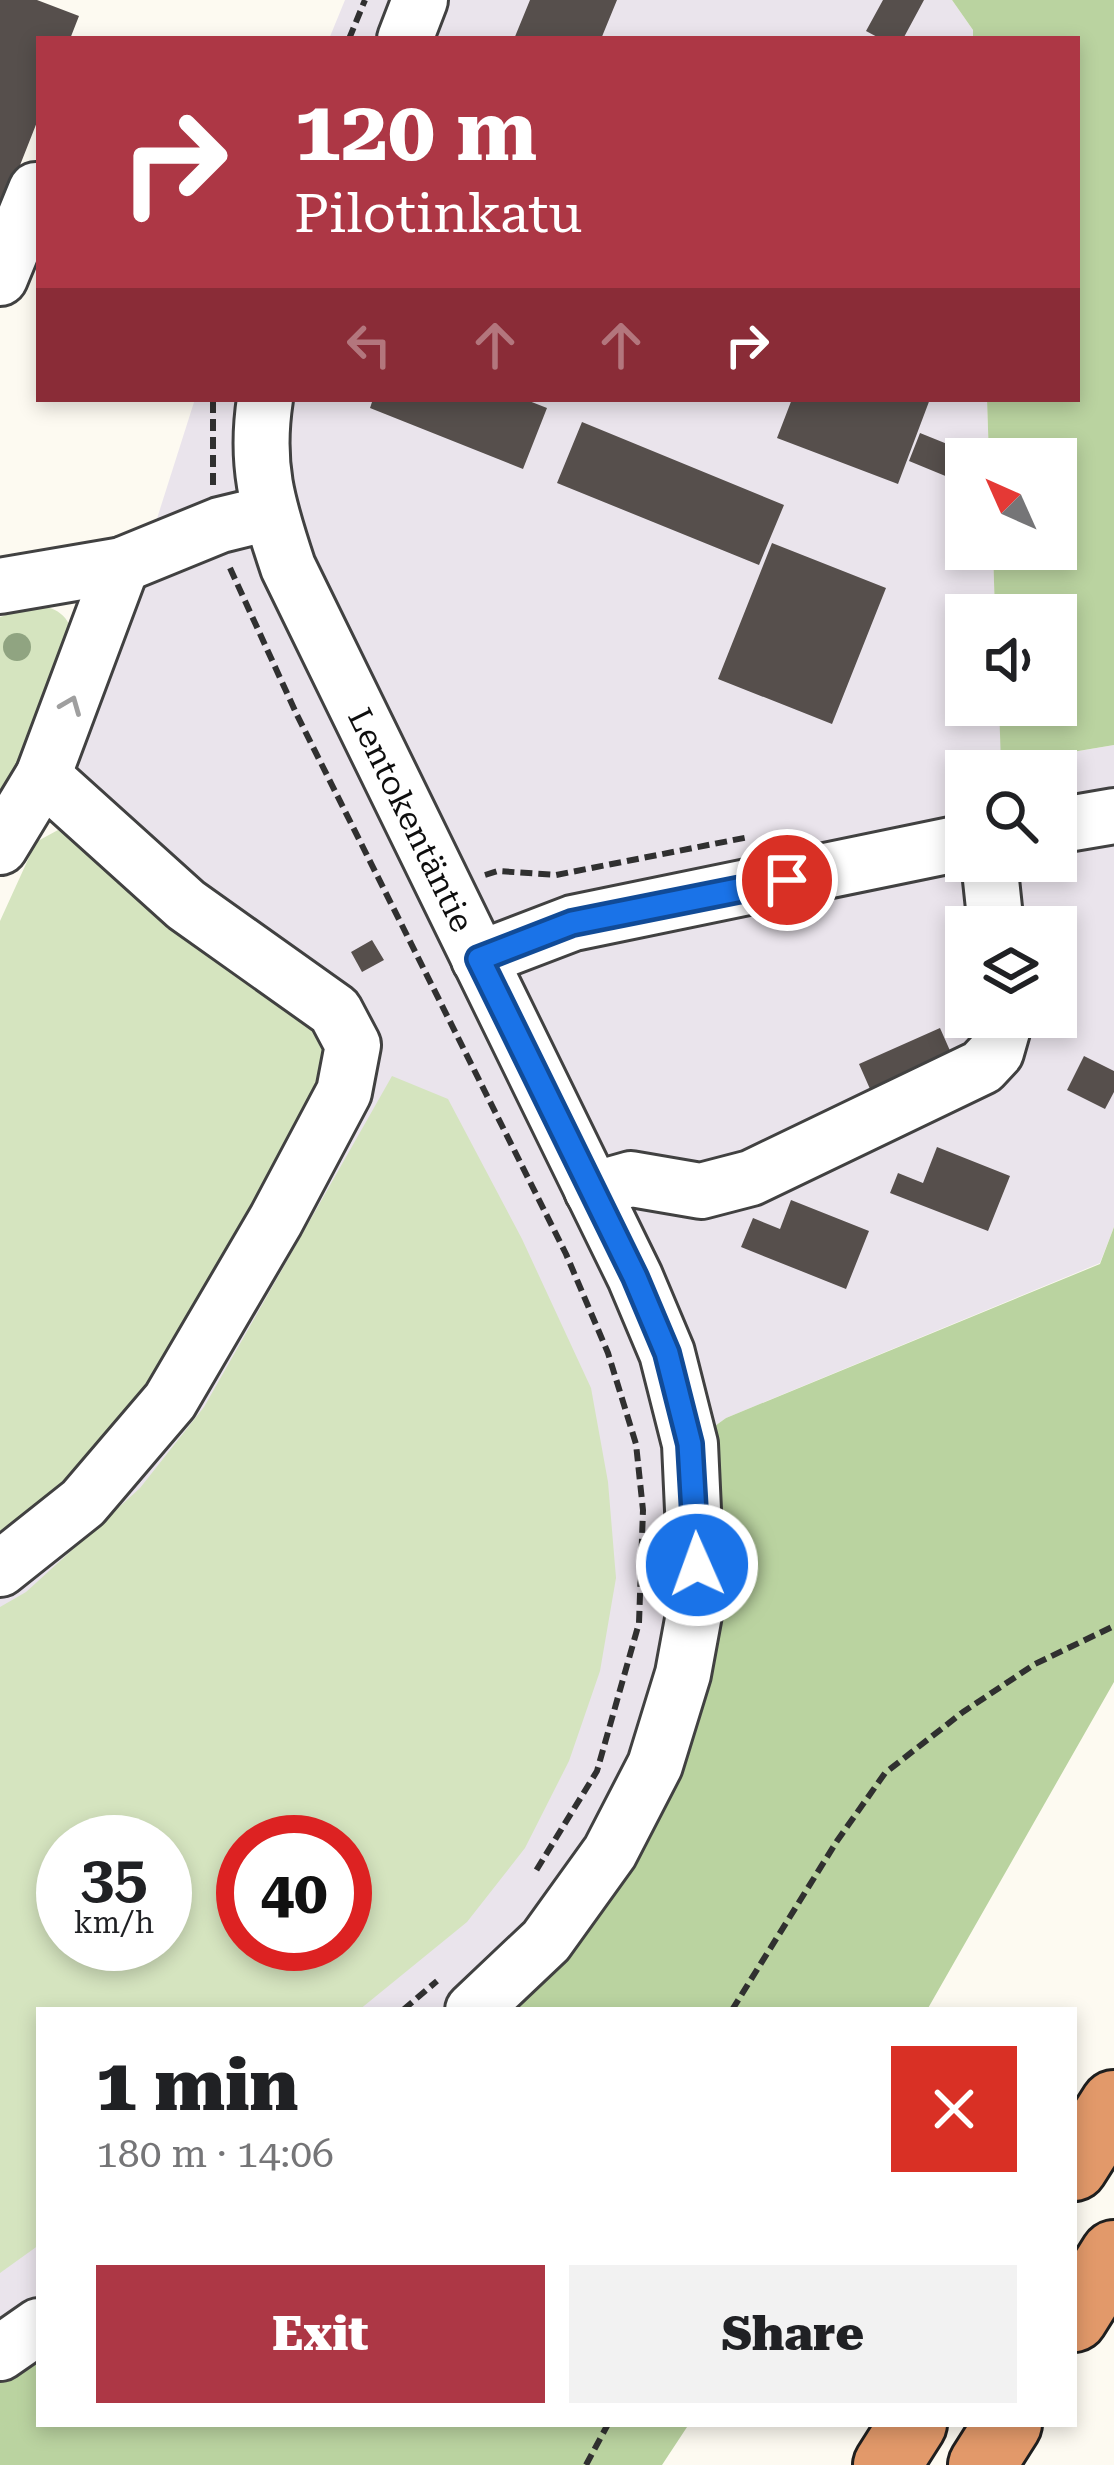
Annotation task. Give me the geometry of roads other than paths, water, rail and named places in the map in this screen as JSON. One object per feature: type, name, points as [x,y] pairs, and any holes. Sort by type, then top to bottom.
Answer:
[{"type":"highway","points":[[1077,2162],[1114,2104]]},
{"type":"highway","points":[[1077,2313],[1114,2254]]},
{"type":"highway","points":[[887,2465],[911,2427]]},
{"type":"highway","points":[[982,2465],[1005,2427]]},
{"type":"street","points":[[405,36],[420,0]]},
{"type":"street","points":[[0,278],[36,190]]},
{"type":"street","name":"Lentokentäntie","points":[[265,402],[258,442],[261,481],[288,567],[635,1277],[673,1376],[690,1444],[698,1598],[683,1674],[655,1765],[610,1852],[546,1941],[460,1990]]},
{"type":"street","points":[[0,586],[122,565],[220,525],[269,513]]},
{"type":"street","points":[[0,847],[43,776],[122,565]]},
{"type":"street","points":[[0,1569],[82,1503],[170,1401],[344,1092],[353,1045],[335,1011],[186,905],[43,776]]},
{"type":"street","points":[[1077,822],[1114,815]]},
{"type":"street","points":[[479,959],[572,923],[945,846]]},
{"type":"street","points":[[592,1190],[631,1179],[701,1191],[751,1178],[982,1067],[996,1052],[1000,1038]]},
{"type":"street","points":[[0,2353],[36,2328]]}]
